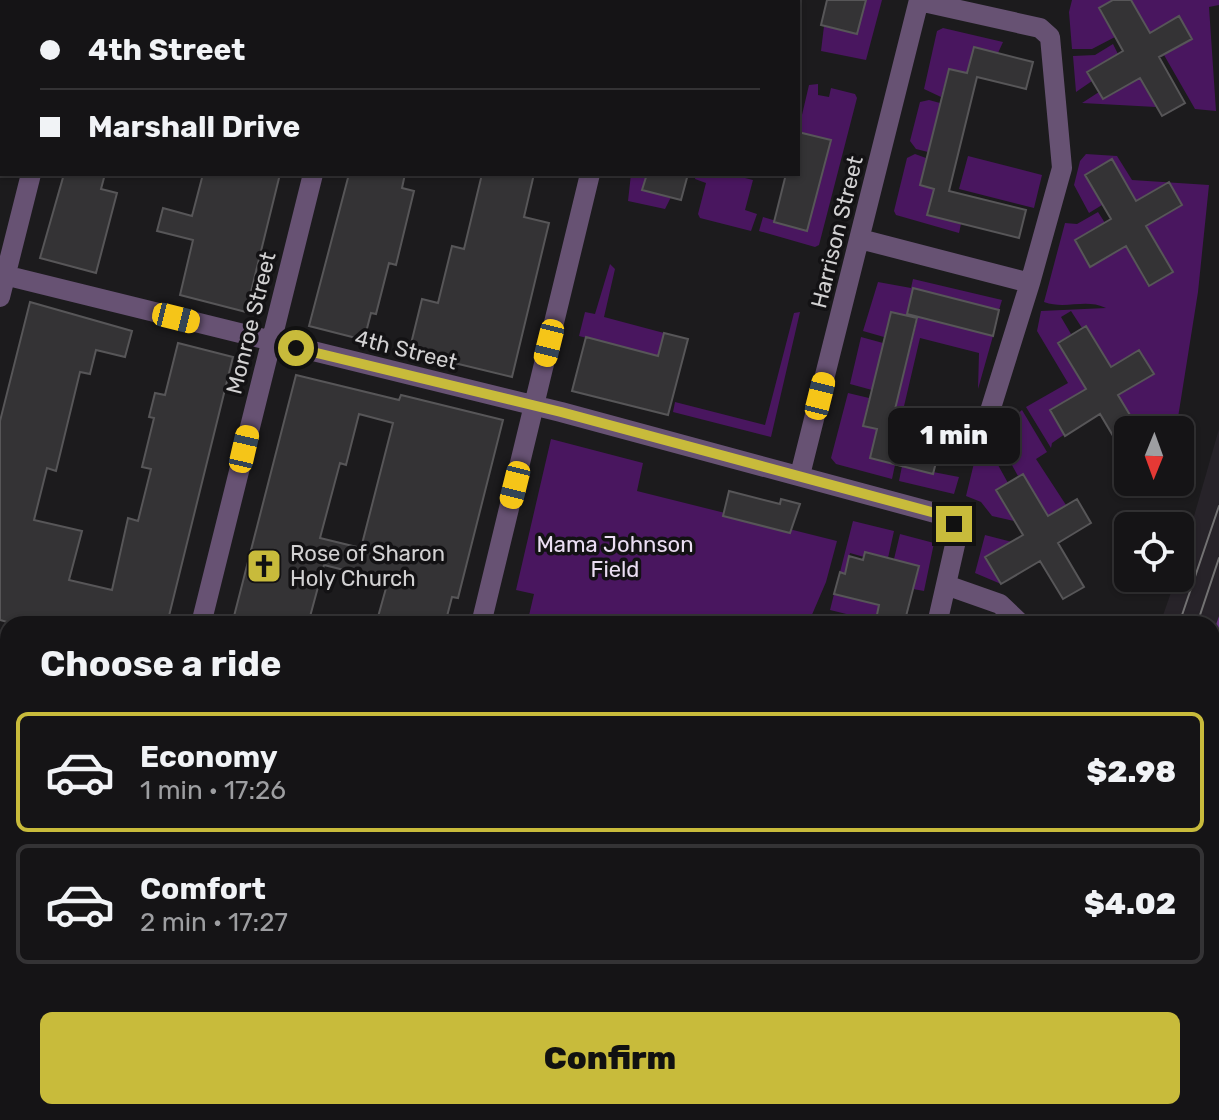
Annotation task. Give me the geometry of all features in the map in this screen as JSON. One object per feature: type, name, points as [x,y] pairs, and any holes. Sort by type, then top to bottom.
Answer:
[{"type":"street","name":"Harrison Street","points":[[800,475],[919,0]]},
{"type":"street","points":[[919,0],[1040,28],[1050,37],[1062,168],[990,411]]},
{"type":"street","points":[[0,297],[3,275],[30,176]]},
{"type":"street","name":"Monroe Street","points":[[203,616],[312,176]]},
{"type":"street","points":[[483,616],[590,176]]},
{"type":"street","points":[[860,239],[1030,283]]},
{"type":"street","name":"4th Street","points":[[3,275],[534,406],[800,475],[950,520],[957,536],[939,616]]},
{"type":"street","points":[[946,585],[1000,604],[1013,616]]},
{"type":"shaded area","points":[[1219,429],[1219,616],[1163,616],[1171,592],[1194,592],[1194,516]]},
{"type":"green space","points":[[866,0],[882,0],[866,60],[821,51],[824,26],[857,34]]},
{"type":"green space","points":[[1072,0],[1113,0],[1099,9],[1115,37],[1092,49],[1072,49],[1069,12]]},
{"type":"green space","points":[[1131,0],[1219,0],[1219,5],[1209,7],[1216,111],[1195,109],[1164,55],[1192,39],[1180,17],[1150,33]]},
{"type":"green space","points":[[943,28],[1003,42],[998,53],[974,48],[967,73],[949,69],[941,97],[924,89],[937,31]]},
{"type":"green space","points":[[1113,44],[1118,54],[1088,71],[1092,81],[1076,92],[1073,56],[1095,55]]},
{"type":"green space","points":[[1140,78],[1156,107],[1082,103],[1099,92],[1103,99]]},
{"type":"green space","points":[[818,84],[818,95],[829,97],[831,88],[855,94],[857,98],[819,245],[815,247],[759,231],[763,217],[807,230],[830,141],[800,133],[809,85]]},
{"type":"green space","points":[[929,100],[940,103],[928,152],[916,149],[910,141],[920,102]]},
{"type":"green space","points":[[915,154],[926,158],[920,185],[934,189],[928,215],[961,224],[959,233],[896,215],[894,211],[907,158]]},
{"type":"green space","points":[[1086,154],[1117,156],[1132,180],[1167,182],[1136,201],[1112,159],[1085,175],[1102,205],[1089,213],[1074,185],[1080,161]]},
{"type":"green space","points":[[968,156],[1042,175],[1034,208],[959,189]]},
{"type":"green space","points":[[631,176],[646,176],[643,190],[671,197],[665,209],[628,201]]},
{"type":"green space","points":[[696,176],[737,176],[753,180],[745,210],[757,214],[751,231],[700,218],[698,214],[706,183],[695,179]]},
{"type":"green space","points":[[1168,182],[1209,185],[1198,292],[1178,416],[1131,416],[1118,395],[1153,373],[1139,350],[1111,367],[1086,326],[1082,328],[1071,311],[1061,317],[1071,334],[1058,343],[1086,389],[1050,410],[1065,434],[1052,443],[1051,448],[1026,407],[1068,383],[1037,331],[1041,311],[1106,308],[1091,304],[1044,302],[1065,223],[1077,224],[1098,212],[1105,223],[1075,240],[1090,266],[1126,246],[1148,286],[1173,272],[1146,226],[1182,205]]},
{"type":"green space","points":[[610,264],[615,269],[604,317],[664,333],[658,356],[579,336],[585,312],[595,314]]},
{"type":"green space","points":[[913,279],[1002,300],[999,310],[913,289],[906,316],[891,312],[884,337],[863,331],[878,282],[911,288]]},
{"type":"green space","points":[[800,312],[771,437],[673,412],[675,402],[765,425],[794,313]]},
{"type":"green space","points":[[918,317],[993,336],[978,389],[979,353],[920,338],[901,419],[917,423],[922,429],[958,434],[961,425],[972,428],[967,445],[912,431],[911,435],[890,430]]},
{"type":"green space","points":[[861,337],[883,343],[872,390],[850,384]]},
{"type":"green space","points":[[848,393],[869,398],[863,426],[877,429],[870,458],[895,465],[892,479],[836,464],[831,458]]},
{"type":"green space","points":[[1022,410],[1047,452],[1036,459],[1066,505],[1048,516],[1023,474],[1018,476],[1008,458],[998,465],[1008,483],[996,491],[1014,521],[992,516],[981,502],[966,496],[982,430],[1001,428]]},
{"type":"green space","name":"Mama Johnson Field","points":[[551,439],[643,463],[637,491],[837,541],[826,582],[811,616],[529,616],[534,594],[516,590]]},
{"type":"green space","points":[[902,466],[959,477],[954,494],[899,481]]},
{"type":"green space","points":[[853,521],[894,531],[888,558],[866,552],[864,557],[850,553],[845,574],[840,572]]},
{"type":"green space","points":[[900,534],[934,543],[924,591],[913,589],[918,566],[894,559]]},
{"type":"green space","points":[[985,535],[1012,542],[986,557],[1001,584],[975,573]]},
{"type":"green space","points":[[884,588],[877,616],[855,616],[830,610],[834,594]]},
{"type":"building","points":[[827,0],[866,0],[857,34],[821,25]]},
{"type":"building","points":[[1113,0],[1131,0],[1150,33],[1179,16],[1192,39],[1159,57],[1185,103],[1162,116],[1140,78],[1103,99],[1087,72],[1123,51],[1099,8]]},
{"type":"building","points":[[974,47],[1033,62],[1026,89],[977,77],[949,191],[1026,210],[1019,238],[927,215],[934,189],[920,185],[949,69],[967,73]]},
{"type":"building","points":[[800,132],[831,140],[807,231],[774,222],[786,176],[800,176]]},
{"type":"building","points":[[1112,159],[1136,201],[1169,182],[1182,205],[1146,226],[1173,272],[1149,286],[1126,246],[1090,267],[1075,240],[1111,219],[1085,175]]},
{"type":"building","points":[[63,176],[104,176],[101,189],[117,193],[96,273],[40,258]]},
{"type":"building","points":[[202,176],[280,176],[246,312],[180,295],[193,240],[157,231],[163,208],[192,216]]},
{"type":"building","points":[[348,176],[405,176],[402,188],[414,191],[396,265],[389,263],[376,314],[371,313],[364,340],[309,326]]},
{"type":"building","points":[[482,176],[534,176],[524,217],[549,223],[512,377],[409,352],[422,299],[438,303],[452,246],[464,249]]},
{"type":"building","points":[[646,176],[687,176],[681,200],[642,190]]},
{"type":"building","points":[[913,288],[999,310],[993,336],[907,314]]},
{"type":"building","points":[[30,302],[132,331],[125,357],[96,350],[90,374],[80,372],[56,471],[47,468],[34,520],[82,531],[69,580],[112,590],[128,518],[138,521],[151,469],[142,467],[154,418],[149,417],[155,393],[165,395],[178,343],[233,357],[169,616],[0,616],[0,421]]},
{"type":"building","points":[[891,312],[917,318],[890,430],[941,443],[933,474],[870,458],[877,429],[863,426]]},
{"type":"building","points":[[1086,326],[1111,367],[1139,350],[1154,374],[1118,395],[1131,416],[1114,416],[1114,438],[1100,414],[1065,436],[1050,410],[1086,389],[1058,343]]},
{"type":"building","points":[[664,333],[688,339],[668,415],[572,391],[586,337],[658,356]]},
{"type":"building","points":[[296,375],[399,400],[401,395],[503,420],[458,598],[452,597],[447,616],[378,616],[388,581],[324,565],[310,616],[234,616]],"holes":[[[359,414],[393,423],[361,548],[320,538],[340,463],[346,465]]]},
{"type":"building","points":[[1023,474],[1048,516],[1077,499],[1091,523],[1058,543],[1084,587],[1063,599],[1040,561],[1001,584],[985,557],[1023,535],[996,490]]},
{"type":"building","points":[[729,491],[780,504],[781,499],[800,504],[790,533],[723,516]]},
{"type":"building","points":[[865,552],[919,566],[906,616],[877,616],[879,605],[834,594],[840,572],[845,574],[849,556],[863,560]]},
{"type":"tram line","points":[[1182,616],[1219,506]]},
{"type":"tram line","points":[[1200,616],[1219,558]]},
{"type":"place","name":"Rose of Sharon Holy Church","points":[[264,566]]},
{"type":"route","points":[[296,348],[561,412],[800,475],[939,514],[954,524]]}]
